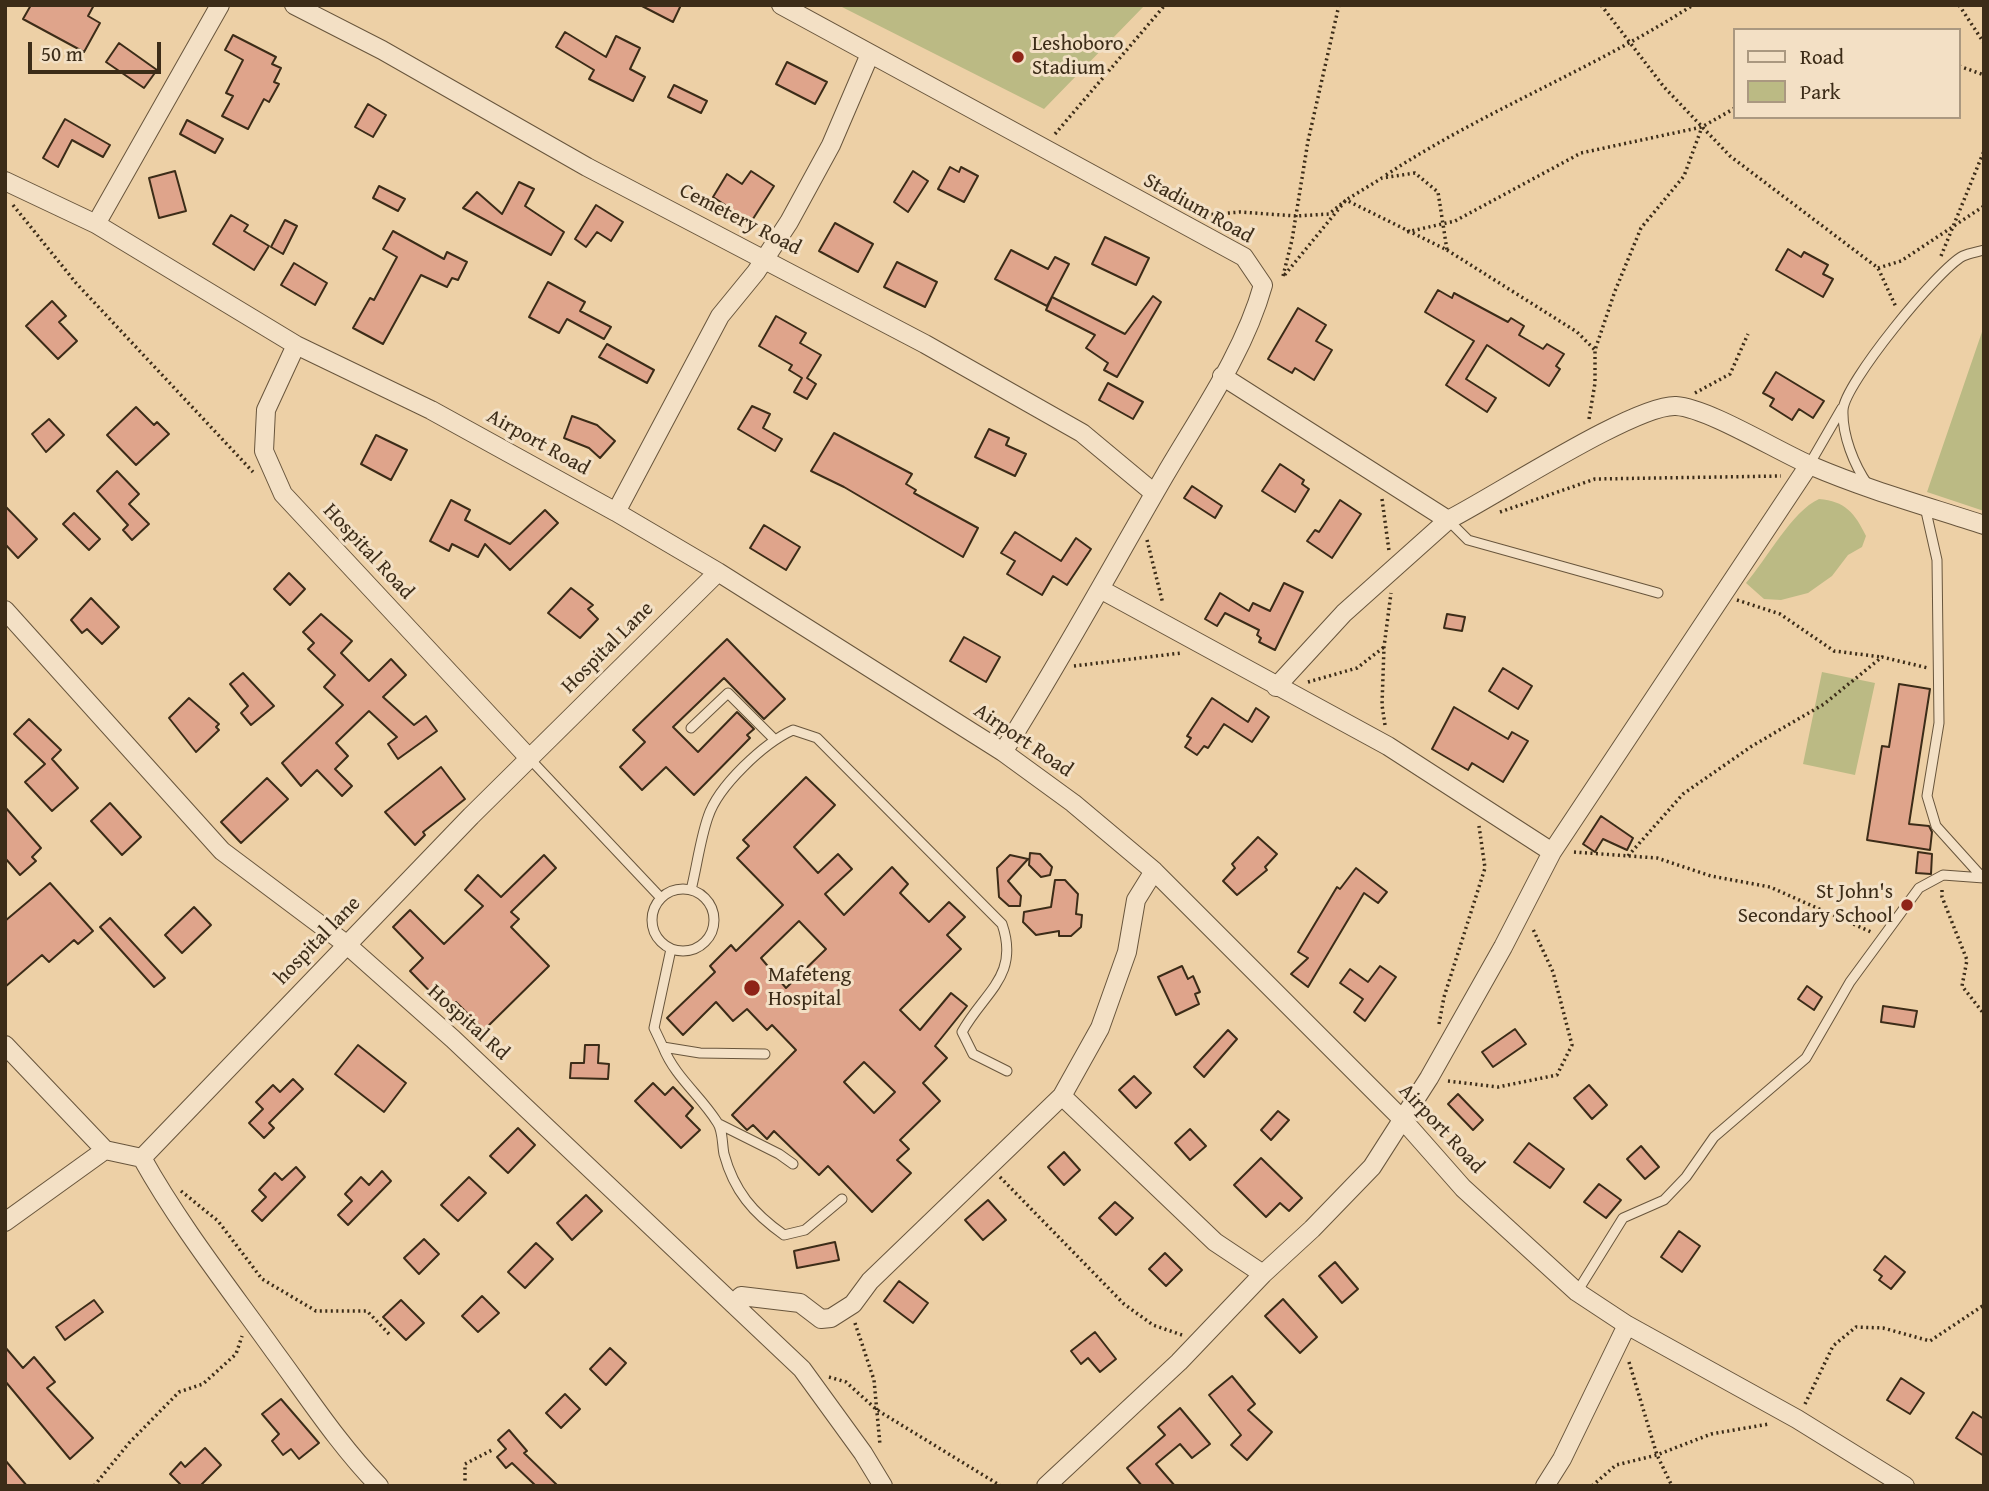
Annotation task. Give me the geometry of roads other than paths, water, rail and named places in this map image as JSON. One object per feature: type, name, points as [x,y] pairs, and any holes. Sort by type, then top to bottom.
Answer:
[{"type":"street","points":[[96,224],[220,5]]},
{"type":"street","name":"Cemetery Road","points":[[294,5],[382,50],[587,167],[925,344],[1082,433],[1154,493]]},
{"type":"street","name":"Stadium Road","points":[[781,5],[1041,150],[1244,257],[1263,285],[1256,309],[1222,376]]},
{"type":"street","points":[[616,512],[720,316],[765,258],[831,145],[870,54]]},
{"type":"street","name":"Airport Road","points":[[5,181],[96,224],[296,345],[431,410],[616,512],[718,572],[1003,752],[1073,803],[1154,871],[1404,1121],[1463,1188],[1577,1292],[1627,1325],[1797,1419],[1881,1480],[1905,1486]]},
{"type":"street","name":"Hospital Road","points":[[296,345],[266,411],[264,452],[283,494],[529,758]]},
{"type":"street","points":[[1003,752],[1055,670],[1222,376],[1448,520]]},
{"type":"street","points":[[1279,688],[1344,613],[1448,520],[1645,412],[1676,406],[1709,416],[1805,471],[1984,525]]},
{"type":"street","points":[[1046,1486],[1197,1343],[1372,1167],[1404,1121],[1429,1078],[1524,909],[1552,852],[1805,471]]},
{"type":"street","name":"Hospital Lane","points":[[529,758],[718,572]]},
{"type":"street","points":[[1100,589],[1178,629],[1211,651],[1388,746],[1552,852]]},
{"type":"street","name":"Hospital Rd","points":[[5,610],[222,852],[346,944],[453,1039],[802,1368],[863,1453],[883,1486]]},
{"type":"street","name":"hospital lane","points":[[142,1158],[346,944],[529,758]]},
{"type":"street","points":[[733,1304],[741,1296],[800,1303],[821,1319],[831,1318],[853,1304],[870,1281],[1062,1096],[1100,1028],[1127,952],[1136,900],[1154,871]]},
{"type":"street","points":[[5,1045],[105,1150],[142,1158],[162,1193],[247,1313],[355,1462],[379,1486]]},
{"type":"street","points":[[1062,1096],[1215,1242],[1263,1274]]},
{"type":"street","points":[[5,1222],[105,1150]]},
{"type":"street","points":[[1545,1486],[1562,1459],[1627,1325]]},
{"type":"lane","points":[[1805,471],[1874,354],[1925,289],[1963,256],[1984,250]]},
{"type":"lane","points":[[1842,408],[1858,471],[1873,491]]},
{"type":"lane","points":[[1924,506],[1937,560],[1939,723],[1927,796],[1936,826],[1983,878]]},
{"type":"lane","points":[[1448,520],[1468,540],[1658,593]]},
{"type":"lane","points":[[691,728],[728,693],[774,739]]},
{"type":"lane","points":[[691,890],[708,816],[719,794],[774,739],[793,730],[817,738],[1002,924],[1006,937],[1007,965],[991,994],[974,1011],[962,1032],[973,1054],[1007,1071]]},
{"type":"lane","points":[[529,758],[661,898]]},
{"type":"lane","points":[[1577,1292],[1623,1218],[1664,1200],[1686,1177],[1714,1137],[1806,1058],[1850,982],[1919,888],[1943,875],[1983,878]]},
{"type":"lane","points":[[691,890],[705,898],[712,908],[712,932],[695,949],[671,949],[654,932],[654,908],[661,898],[671,891],[691,890]]},
{"type":"lane","points":[[671,949],[654,1028],[671,1066],[719,1124],[779,1154],[793,1164]]},
{"type":"lane","points":[[663,1047],[688,1052],[765,1054]]},
{"type":"lane","points":[[719,1124],[724,1152],[738,1193],[763,1220],[784,1235],[805,1230],[842,1199]]},
{"type":"place","name":"Leshoboro Stadium","points":[[1018,57]]},
{"type":"place","name":"St John's Secondary School","points":[[1907,905]]},
{"type":"place","name":"Mafeteng Hospital","points":[[752,988]]}]
